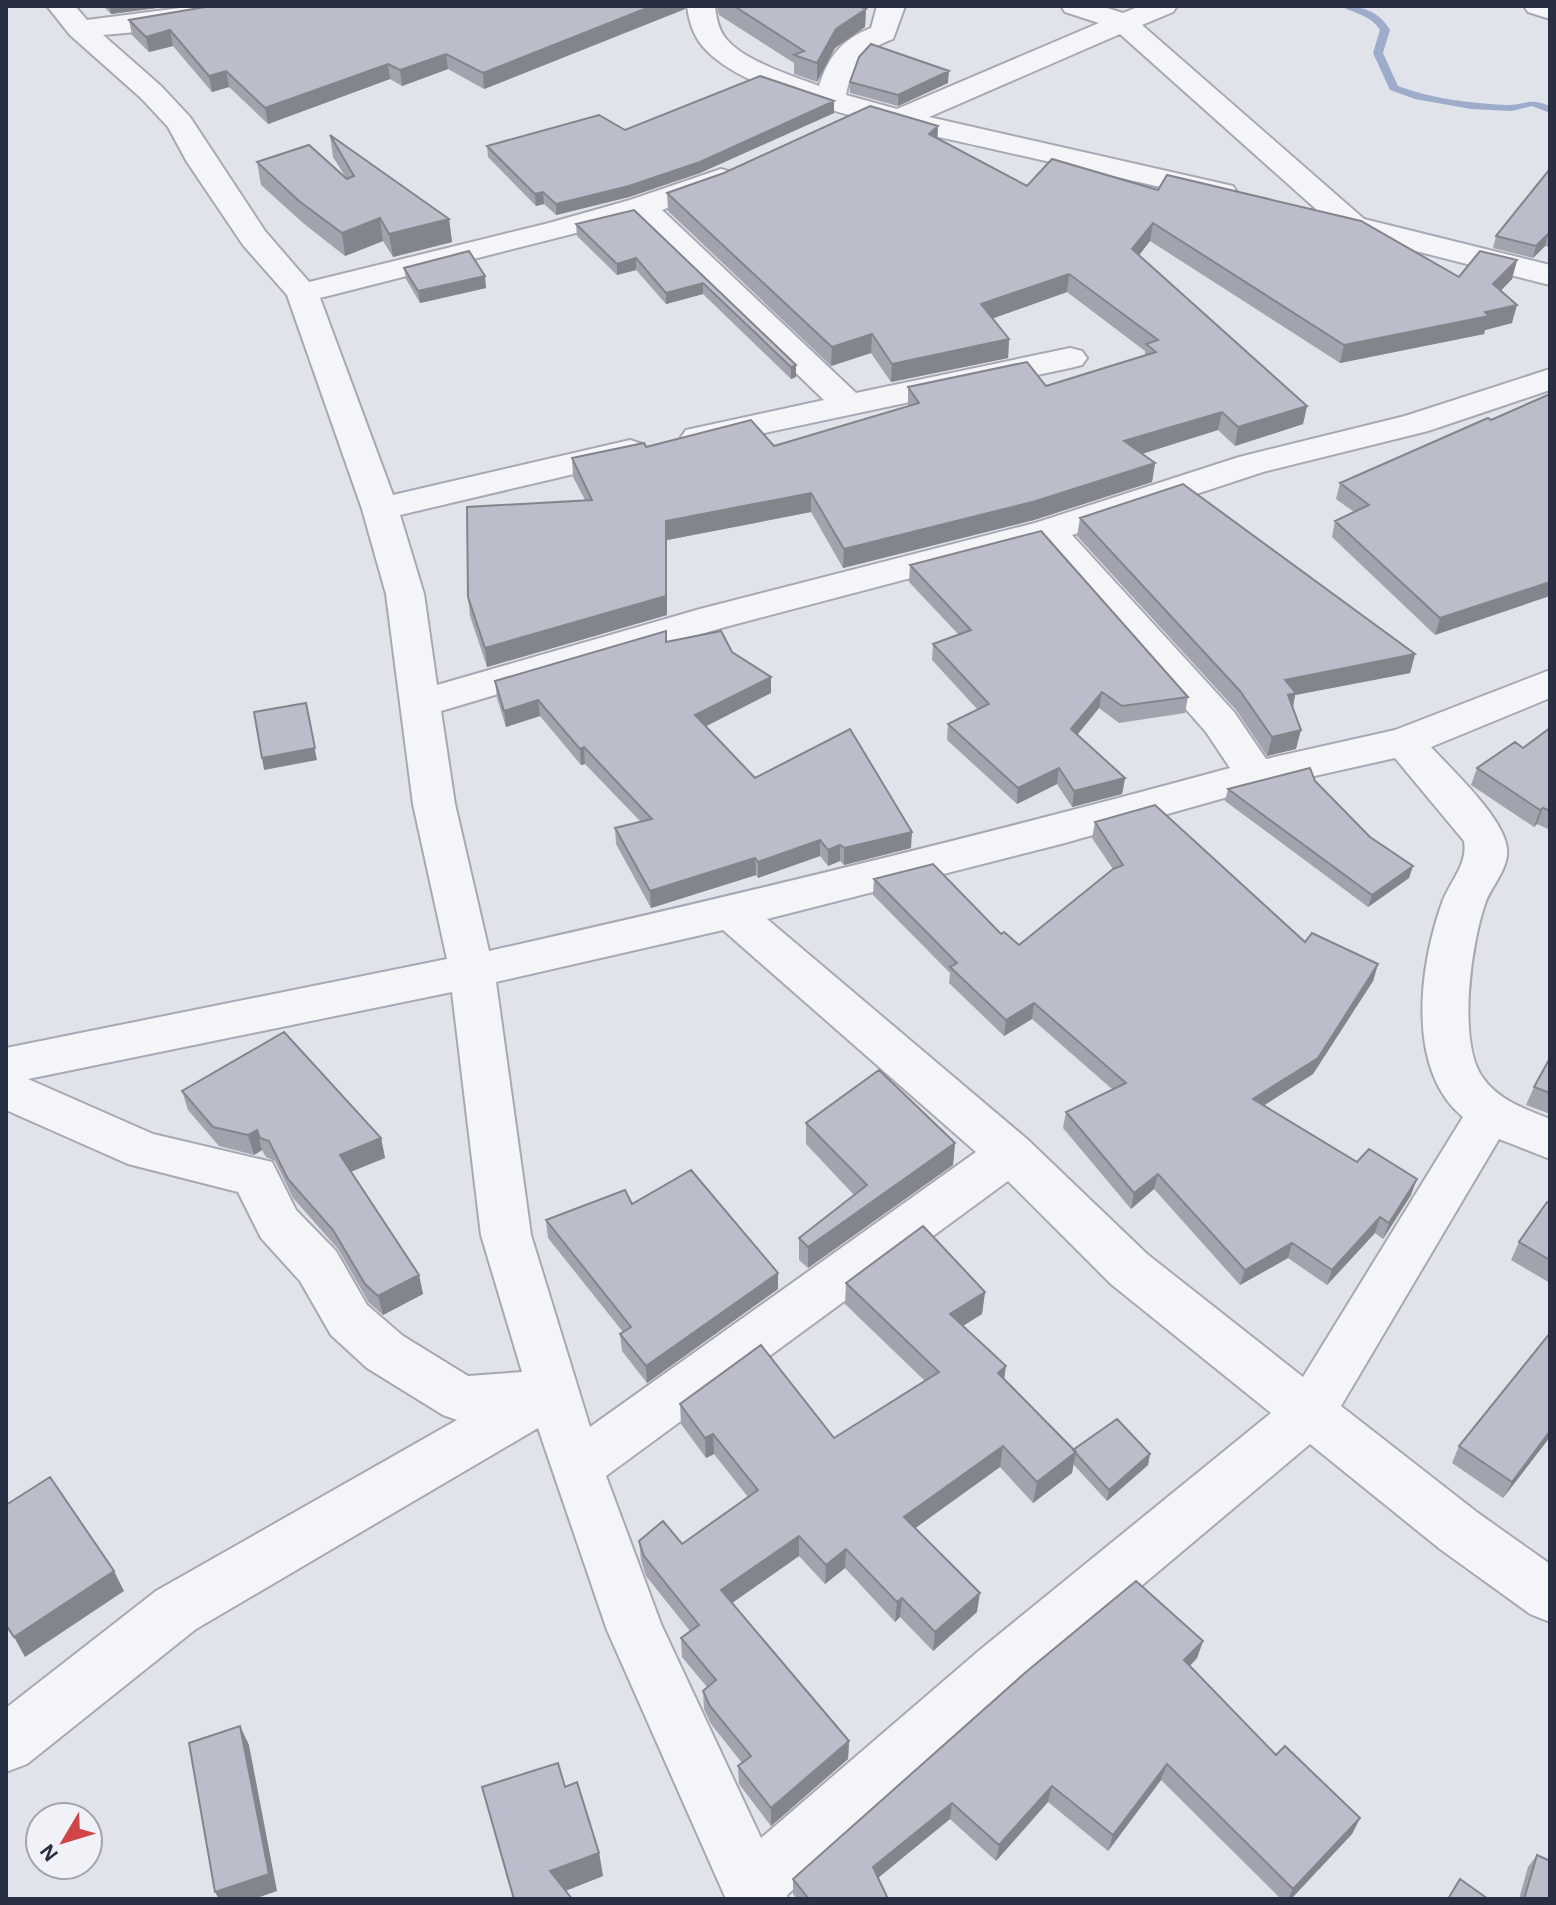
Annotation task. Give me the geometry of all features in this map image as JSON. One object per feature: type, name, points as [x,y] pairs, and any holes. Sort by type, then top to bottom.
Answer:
[{"type":"street","points":[[74,14],[147,23],[242,6]]},
{"type":"street","points":[[701,6],[714,44],[735,60],[830,113],[868,111],[1248,199]]},
{"type":"street","points":[[830,113],[836,70],[852,48],[883,33],[891,6]]},
{"type":"street","points":[[1075,6],[1124,23],[1353,225]]},
{"type":"street","points":[[899,119],[1163,6]]},
{"type":"street","points":[[1538,6],[1550,11]]},
{"type":"street","points":[[74,14],[180,123],[254,238],[302,293],[380,509],[405,594],[434,804],[472,971],[506,1235],[576,1467],[635,1630],[755,1893],[1001,1668],[1309,1413],[1490,1113]]},
{"type":"street","points":[[302,293],[641,207],[712,182],[752,163]]},
{"type":"street","points":[[641,207],[849,405]]},
{"type":"street","points":[[1293,210],[1550,275]]},
{"type":"street","points":[[380,509],[526,473],[1070,358]]},
{"type":"street","points":[[421,703],[713,618],[1048,531],[1251,464],[1416,424],[1550,379]]},
{"type":"street","points":[[1048,531],[1220,722],[1256,775]]},
{"type":"street","points":[[6,1066],[472,971],[731,912],[1061,829],[1256,775],[1404,742],[1550,683]]},
{"type":"street","points":[[1404,742],[1485,840],[1486,864],[1466,896],[1447,967],[1449,1057],[1466,1091],[1490,1113],[1550,1140]]},
{"type":"street","points":[[731,912],[1010,1153],[1129,1269],[1459,1531],[1550,1596]]},
{"type":"street","points":[[6,1090],[145,1151],[255,1176],[278,1224],[318,1266],[349,1320],[385,1352],[461,1399],[552,1393]]},
{"type":"street","points":[[576,1467],[1010,1153]]},
{"type":"street","points":[[6,1744],[176,1610],[552,1393]]},
{"type":"building","points":[[211,6],[652,6],[483,73],[446,54],[400,70],[388,64],[265,108],[226,71],[209,76],[170,30],[146,37],[129,20]]},
{"type":"building","points":[[734,6],[859,6],[866,9],[836,29],[817,63],[794,55],[804,51]]},
{"type":"building","points":[[871,44],[949,71],[898,95],[850,82],[859,57]]},
{"type":"building","points":[[760,76],[834,101],[700,162],[629,186],[556,204],[543,192],[535,194],[487,146],[599,115],[625,130]]},
{"type":"building","points":[[870,106],[938,126],[929,134],[1027,186],[1052,159],[1158,190],[1167,175],[1361,221],[1459,277],[1480,251],[1517,260],[1493,284],[1517,305],[1485,312],[1489,316],[1344,345],[1153,223],[1132,249],[1307,406],[1238,427],[1222,412],[1124,441],[1155,463],[1036,501],[844,549],[811,493],[666,521],[666,596],[485,648],[468,597],[467,507],[592,500],[572,458],[644,443],[646,447],[751,420],[774,446],[919,403],[908,387],[1027,362],[1046,386],[1156,352],[1146,344],[1158,340],[1069,274],[981,304],[1009,339],[892,364],[872,334],[832,347],[667,193],[724,173]]},
{"type":"building","points":[[330,135],[449,219],[389,234],[380,218],[342,233],[299,201],[257,162],[309,145],[347,179],[354,176]]},
{"type":"building","points":[[1549,170],[1550,235],[1536,246],[1496,236]]},
{"type":"building","points":[[634,210],[796,365],[791,367],[703,283],[666,293],[636,258],[617,264],[576,224]]},
{"type":"building","points":[[469,251],[485,276],[418,291],[404,268]]},
{"type":"building","points":[[1550,394],[1550,582],[1440,618],[1335,521],[1369,505],[1340,483]]},
{"type":"building","points":[[1183,484],[1415,654],[1285,680],[1296,693],[1288,695],[1301,730],[1272,737],[1240,691],[1080,518]]},
{"type":"building","points":[[1041,531],[1188,697],[1122,706],[1102,692],[1071,729],[1125,778],[1074,791],[1059,768],[1018,788],[948,724],[989,704],[933,644],[971,630],[910,565]]},
{"type":"building","points":[[666,631],[666,642],[721,631],[732,652],[771,677],[695,715],[755,778],[850,729],[912,832],[828,850],[820,840],[758,862],[755,858],[650,891],[615,828],[652,819],[584,747],[580,749],[538,700],[504,711],[495,681]]},
{"type":"building","points":[[306,703],[315,748],[262,758],[254,712]]},
{"type":"building","points":[[1550,728],[1550,811],[1540,810],[1477,768],[1515,742],[1523,748]]},
{"type":"building","points":[[1310,768],[1315,781],[1370,837],[1413,866],[1372,895],[1228,789]]},
{"type":"building","points":[[1155,805],[1305,942],[1312,933],[1378,964],[1318,1058],[1253,1099],[1357,1162],[1369,1149],[1417,1179],[1389,1223],[1380,1217],[1332,1270],[1292,1243],[1245,1270],[1158,1174],[1134,1193],[1066,1112],[1126,1083],[1034,1003],[1006,1020],[950,967],[957,963],[874,879],[933,864],[1001,934],[1004,932],[1019,945],[1113,869],[1123,865],[1095,822]]},
{"type":"building","points":[[284,1032],[381,1138],[340,1155],[419,1275],[378,1296],[365,1284],[333,1230],[288,1179],[269,1141],[260,1138],[257,1130],[248,1135],[213,1127],[182,1091]]},
{"type":"building","points":[[1550,1058],[1550,1093],[1534,1087]]},
{"type":"building","points":[[879,1070],[955,1143],[808,1247],[799,1238],[867,1185],[806,1123]]},
{"type":"building","points":[[691,1170],[778,1273],[646,1366],[620,1334],[631,1327],[546,1220],[625,1190],[632,1204]]},
{"type":"building","points":[[1547,1202],[1550,1204],[1550,1260],[1519,1242]]},
{"type":"building","points":[[923,1226],[985,1292],[950,1314],[1006,1366],[998,1373],[1076,1452],[1037,1482],[1003,1446],[904,1517],[980,1593],[935,1632],[902,1598],[897,1602],[846,1549],[826,1565],[799,1536],[721,1590],[849,1741],[771,1808],[738,1766],[751,1756],[710,1706],[703,1691],[716,1680],[681,1638],[699,1625],[644,1556],[639,1541],[663,1521],[682,1544],[758,1490],[713,1434],[705,1438],[680,1404],[761,1345],[834,1438],[939,1372],[846,1283]]},
{"type":"building","points":[[1550,1333],[1550,1431],[1512,1482],[1459,1446]]},
{"type":"building","points":[[1117,1419],[1150,1454],[1109,1490],[1073,1450]]},
{"type":"building","points":[[50,1477],[114,1571],[14,1637],[6,1625],[6,1505]]},
{"type":"building","points":[[1136,1581],[1203,1641],[1184,1660],[1276,1755],[1285,1746],[1360,1818],[1293,1889],[1167,1764],[1113,1835],[1052,1786],[999,1845],[952,1803],[873,1867],[888,1899],[809,1899],[793,1879],[1026,1672]]},
{"type":"building","points":[[240,1726],[269,1874],[215,1892],[189,1743]]},
{"type":"building","points":[[558,1763],[565,1787],[577,1782],[599,1853],[550,1871],[572,1899],[514,1899],[482,1787]]},
{"type":"building","points":[[1537,1855],[1550,1861],[1550,1899],[1524,1899]]},
{"type":"building","points":[[1460,1879],[1488,1899],[1448,1899]]},
{"type":"waterway","points":[[1346,6],[1379,20],[1385,30],[1378,53],[1394,88],[1415,96],[1471,106],[1512,108],[1533,103],[1550,110]]}]
